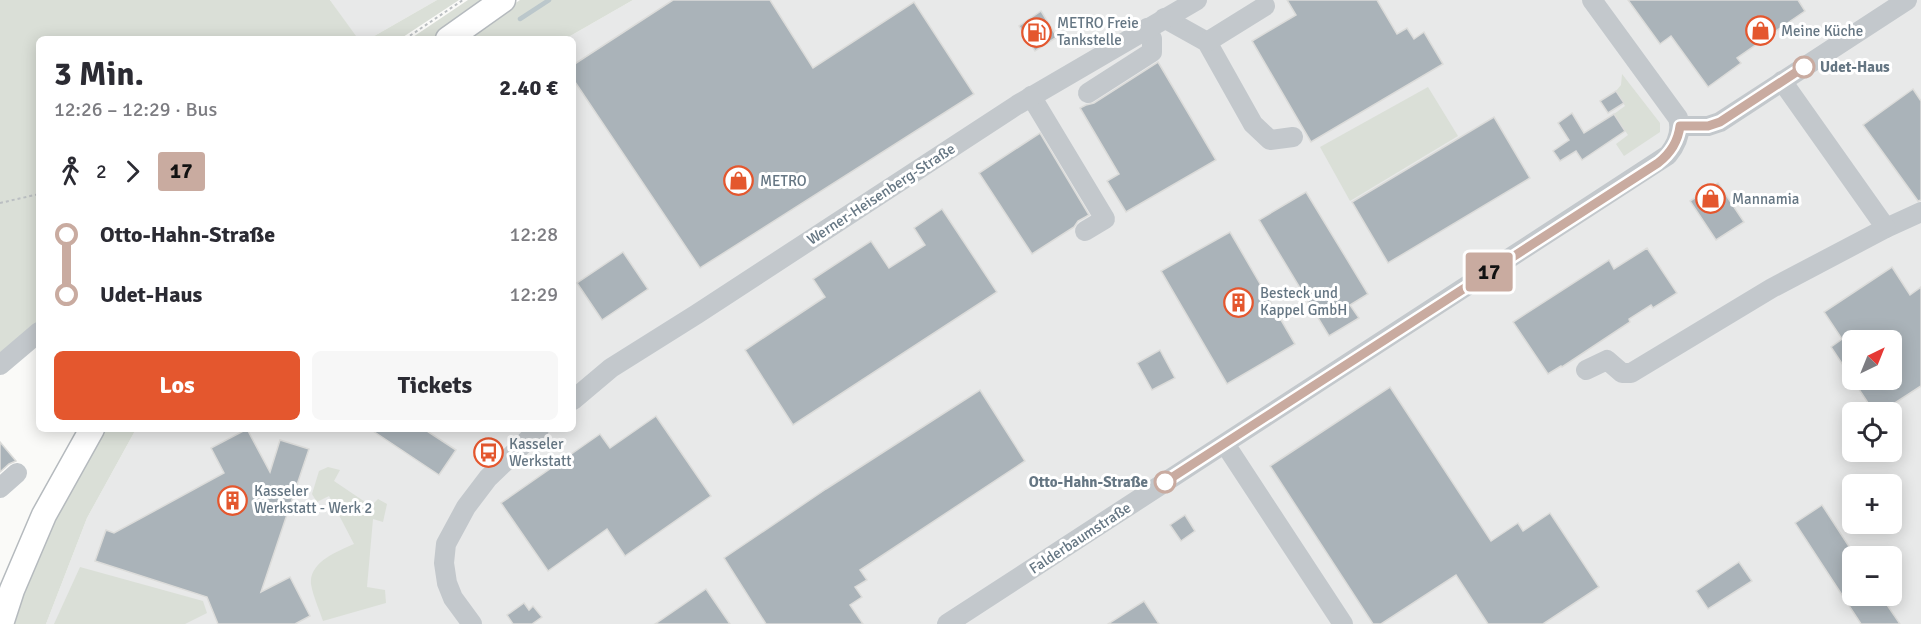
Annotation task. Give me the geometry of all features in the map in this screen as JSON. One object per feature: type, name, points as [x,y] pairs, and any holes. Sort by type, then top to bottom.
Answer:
[{"type":"main road","points":[[452,36],[503,0]]},
{"type":"main road","points":[[1,624],[12,590],[44,514],[90,432]]},
{"type":"street","name":"Werner-Heisenberg-Straße","points":[[576,397],[611,368],[691,319],[1031,96],[1197,0]]},
{"type":"street","points":[[1592,0],[1674,112],[1680,126],[1708,126],[1720,122],[1907,0]]},
{"type":"street","points":[[1207,42],[1265,6]]},
{"type":"street","points":[[1088,93],[1152,52],[1156,23],[1207,42],[1253,124],[1270,140],[1293,137]]},
{"type":"street","points":[[1782,81],[1886,228]]},
{"type":"street","points":[[1031,96],[1105,219],[1085,231]]},
{"type":"street","name":"Falderbaumstraße","points":[[947,624],[1658,163],[1675,146],[1680,126]]},
{"type":"street","points":[[1586,370],[1607,360],[1622,373],[1631,373],[1772,288],[1921,212]]},
{"type":"street","points":[[0,365],[36,339]]},
{"type":"street","points":[[472,624],[453,598],[447,582],[444,562],[446,543],[466,507],[519,436]]},
{"type":"street","points":[[1225,444],[1343,624]]},
{"type":"street","points":[[0,488],[17,473]]},
{"type":"path","points":[[409,36],[463,0]]},
{"type":"path","points":[[0,203],[36,195]]},
{"type":"shaded area","points":[[0,0],[330,0],[356,36],[36,36],[36,326],[0,357]]},
{"type":"shaded area","points":[[330,0],[437,0],[374,36],[355,36]]},
{"type":"shaded area","points":[[437,0],[459,0],[405,36],[374,36]]},
{"type":"shaded area","points":[[468,0],[487,0],[438,36],[414,36]]},
{"type":"shaded area","points":[[520,0],[633,0],[570,36],[467,36]]},
{"type":"shaded area","points":[[633,0],[1921,0],[1921,624],[46,624],[87,518],[134,432],[576,432],[576,36],[570,36]]},
{"type":"shaded area","points":[[1622,74],[1660,123],[1660,132],[1624,156],[1616,144],[1628,135],[1614,114],[1625,106],[1616,91],[1621,85]]},
{"type":"shaded area","points":[[1428,87],[1458,136],[1350,201],[1320,147]]},
{"type":"shaded area","points":[[101,432],[134,432],[87,518],[46,624],[10,624],[52,519]]},
{"type":"shaded area","points":[[328,467],[340,470],[334,481],[371,506],[378,499],[387,504],[383,522],[373,519],[367,587],[385,590],[386,603],[323,621],[312,589],[312,576],[315,569],[326,558],[354,544],[329,496],[317,502],[312,494],[319,471]]},
{"type":"shaded area","points":[[80,567],[203,601],[207,613],[185,624],[54,624]]},
{"type":"building","name":"METRO","points":[[673,0],[770,0],[813,68],[914,2],[974,94],[700,268],[576,83],[576,63]]},
{"type":"building","points":[[1287,0],[1377,0],[1397,34],[1407,28],[1414,39],[1424,32],[1443,64],[1311,142],[1252,41],[1296,15]]},
{"type":"building","points":[[1628,0],[1798,0],[1805,11],[1737,58],[1741,63],[1708,87],[1671,36],[1660,44]]},
{"type":"building","points":[[1041,11],[1057,37],[1035,51],[1019,26]]},
{"type":"building","points":[[1158,62],[1216,160],[1126,212],[1107,181],[1119,174],[1080,108],[1094,103]]},
{"type":"building","points":[[1913,89],[1921,101],[1921,200],[1918,201],[1863,125]]},
{"type":"building","points":[[1616,91],[1624,103],[1608,113],[1600,101]]},
{"type":"building","points":[[1572,113],[1584,133],[1614,114],[1625,131],[1582,160],[1576,151],[1560,161],[1553,151],[1569,140],[1558,123]]},
{"type":"building","points":[[1494,117],[1530,178],[1388,263],[1352,202]]},
{"type":"building","points":[[1040,133],[1089,215],[1032,254],[979,173]]},
{"type":"building","points":[[1718,183],[1744,222],[1716,240],[1690,201]]},
{"type":"building","points":[[1306,192],[1368,294],[1350,305],[1359,318],[1329,336],[1259,220]]},
{"type":"building","points":[[942,209],[997,292],[793,425],[745,350],[825,297],[813,279],[871,241],[889,268],[925,245],[914,228]]},
{"type":"building","name":"Besteck und Kappel GmbH","points":[[1230,232],[1295,344],[1227,384],[1161,271]]},
{"type":"building","points":[[1647,248],[1677,293],[1653,308],[1651,305],[1629,319],[1630,322],[1548,374],[1513,322],[1609,260],[1614,269]]},
{"type":"building","points":[[623,252],[648,289],[602,320],[577,283]]},
{"type":"building","points":[[1892,267],[1910,295],[1921,287],[1921,386],[1896,402],[1867,402],[1860,390],[1902,390],[1902,330],[1842,330],[1842,339],[1824,312]]},
{"type":"building","points":[[1842,339],[1842,364],[1831,347]]},
{"type":"building","points":[[1160,350],[1175,378],[1152,390],[1137,363]]},
{"type":"building","points":[[1390,387],[1491,541],[1518,523],[1523,531],[1550,513],[1599,587],[1543,624],[1488,624],[1456,575],[1381,624],[1373,624],[1270,466]]},
{"type":"building","points":[[980,390],[1025,461],[860,570],[867,580],[855,587],[862,597],[850,605],[863,624],[766,624],[724,558]]},
{"type":"building","points":[[656,416],[711,496],[625,556],[607,529],[548,571],[501,503],[600,434],[610,448]]},
{"type":"building","name":"Kasseler Werkstatt - Werk 2","points":[[241,432],[249,432],[270,472],[280,440],[309,449],[261,592],[290,577],[310,616],[295,624],[218,624],[207,597],[95,561],[106,530],[114,533],[224,473],[211,448]]},
{"type":"building","points":[[374,432],[429,432],[456,450],[439,475]]},
{"type":"building","points":[[0,442],[16,461],[0,472]]},
{"type":"building","points":[[1822,505],[1849,546],[1842,546],[1842,595],[1795,523]]},
{"type":"building","points":[[1185,515],[1195,531],[1181,541],[1170,525]]},
{"type":"building","points":[[1739,562],[1752,581],[1708,609],[1696,591]]},
{"type":"building","points":[[706,589],[730,624],[655,624]]},
{"type":"building","points":[[1144,601],[1159,624],[1108,624]]},
{"type":"building","points":[[524,603],[529,610],[533,606],[542,617],[532,624],[513,624],[507,615]]},
{"type":"building","points":[[1849,606],[1888,606],[1900,624],[1861,624]]},
{"type":"waterway","points":[[520,19],[549,0]]},
{"type":"bus line","name":"17","points":[[1165,482],[1658,163],[1675,146],[1680,126],[1708,126],[1720,122],[1804,67]]},
{"type":"place","name":"Meine Küche","points":[[1760,31]]},
{"type":"place","name":"METRO Freie Tankstelle","points":[[1036,32]]},
{"type":"place","name":"Udet-Haus","points":[[1804,67]]},
{"type":"place","name":"METRO","points":[[739,181]]},
{"type":"place","name":"Mannamia","points":[[1711,199]]},
{"type":"place","name":"Besteck und Kappel GmbH","points":[[1239,302]]},
{"type":"place","name":"Kasseler Werkstatt","points":[[488,453]]},
{"type":"place","name":"Otto-Hahn-Straße","points":[[1165,482]]},
{"type":"place","name":"Kasseler Werkstatt - Werk 2","points":[[233,500]]}]
